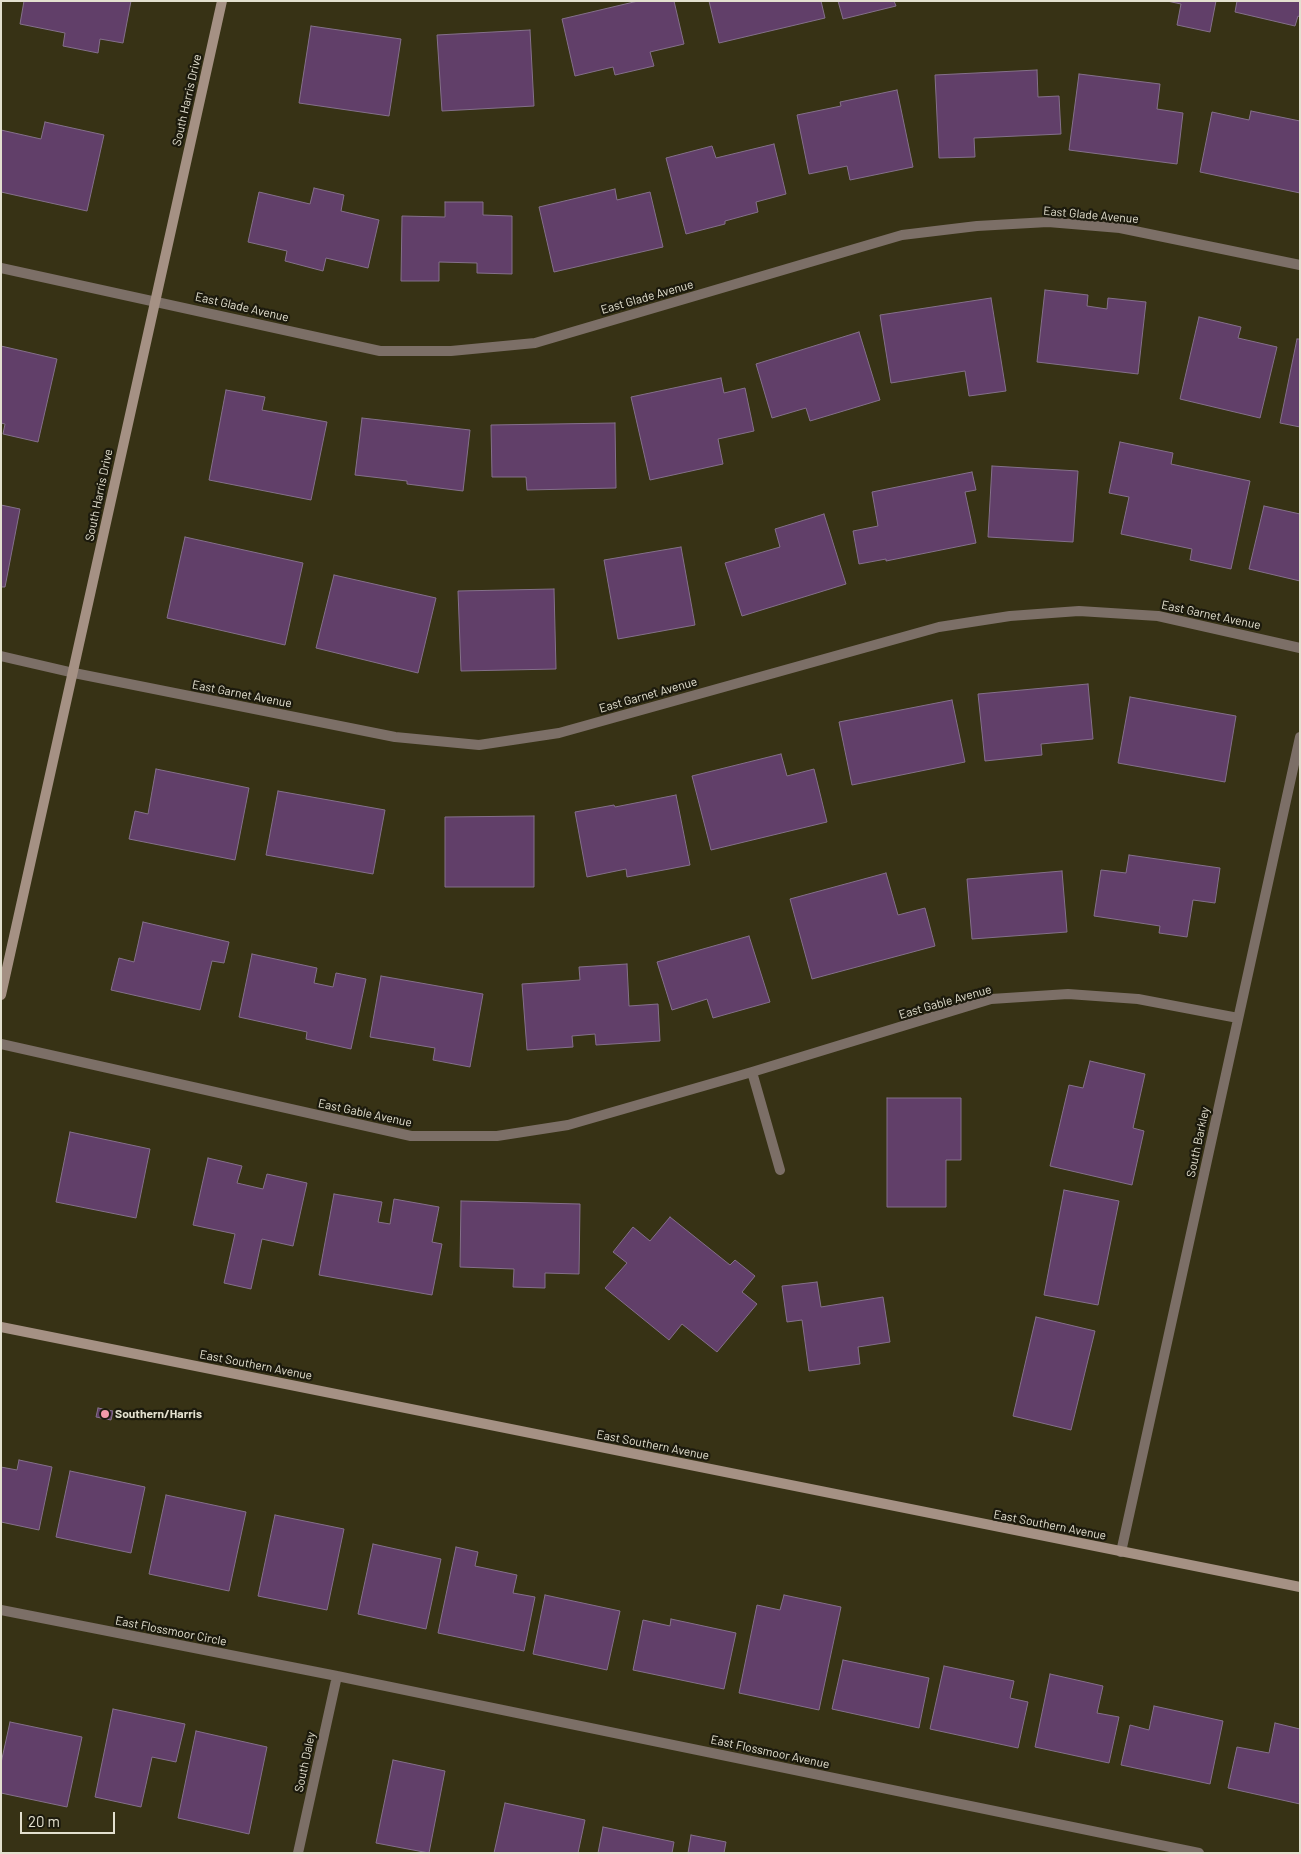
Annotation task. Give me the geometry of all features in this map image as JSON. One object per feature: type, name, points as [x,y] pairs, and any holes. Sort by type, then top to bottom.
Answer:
[{"type":"main road","name":"South Harris Drive","points":[[1,995],[222,1]]},
{"type":"main road","name":"East Southern Avenue","points":[[1,1327],[1300,1587]]},
{"type":"street","name":"East Glade Avenue","points":[[1,268],[380,351],[450,351],[535,343],[902,235],[977,226],[1048,222],[1120,228],[1300,266]]},
{"type":"street","name":"East Garnet Avenue","points":[[1,656],[74,673],[395,737],[479,745],[559,733],[940,627],[1010,616],[1079,611],[1158,616],[1300,648]]},
{"type":"street","name":"South Barkley","points":[[1121,1552],[1300,737]]},
{"type":"street","name":"East Gable Avenue","points":[[1,1044],[411,1136],[497,1136],[568,1125],[991,1000],[1068,994],[1128,998],[1238,1018]]},
{"type":"street","points":[[752,1072],[780,1170]]},
{"type":"street","name":"East Flossmoor Circle","points":[[1,1610],[337,1676]]},
{"type":"street","name":"South Daley","points":[[298,1853],[337,1676]]},
{"type":"street","name":"East Flossmoor Avenue","points":[[337,1676],[1199,1853]]},
{"type":"building","points":[[24,1],[131,1],[123,43],[100,39],[98,53],[63,46],[65,33],[20,24]]},
{"type":"building","points":[[638,1],[674,1],[684,44],[650,52],[654,66],[615,75],[613,67],[575,76],[562,19]]},
{"type":"building","points":[[709,1],[821,1],[825,18],[719,43]]},
{"type":"building","points":[[838,1],[894,1],[896,6],[843,19]]},
{"type":"building","points":[[1167,1],[1216,1],[1210,32],[1177,25],[1181,4]]},
{"type":"building","points":[[1237,1],[1300,1],[1300,17],[1298,16],[1295,26],[1235,12]]},
{"type":"building","points":[[311,26],[401,39],[389,116],[299,103]]},
{"type":"building","points":[[530,30],[534,106],[442,111],[437,35]]},
{"type":"building","points":[[1037,70],[1038,97],[1059,96],[1061,134],[974,138],[975,157],[939,158],[935,75]]},
{"type":"building","points":[[1079,74],[1160,84],[1157,109],[1183,113],[1177,164],[1069,150]]},
{"type":"building","points":[[897,90],[913,167],[850,180],[847,166],[809,174],[797,115],[841,106],[840,102]]},
{"type":"building","points":[[1251,111],[1300,121],[1300,193],[1200,172],[1212,112],[1249,120]]},
{"type":"building","points":[[45,122],[104,135],[87,211],[1,192],[1,130],[41,139]]},
{"type":"building","points":[[774,144],[786,194],[756,202],[758,212],[725,221],[725,224],[686,234],[666,158],[712,146],[716,158]]},
{"type":"building","points":[[314,188],[344,195],[341,211],[379,220],[368,268],[326,258],[323,271],[285,261],[287,251],[248,242],[259,192],[310,204]]},
{"type":"building","points":[[615,189],[617,200],[650,192],[663,247],[554,272],[539,207]]},
{"type":"building","points":[[445,202],[483,202],[483,215],[512,216],[512,274],[477,273],[477,263],[439,262],[439,281],[401,281],[402,216],[445,217]]},
{"type":"building","points":[[1045,290],[1088,295],[1087,306],[1107,309],[1108,298],[1146,302],[1138,374],[1037,362]]},
{"type":"building","points":[[991,298],[1006,391],[969,396],[965,371],[891,383],[880,315]]},
{"type":"building","points":[[1199,317],[1241,327],[1238,338],[1277,347],[1260,418],[1180,399]]},
{"type":"building","points":[[859,332],[880,400],[810,421],[806,408],[772,418],[756,364]]},
{"type":"building","points":[[1297,339],[1300,339],[1300,427],[1280,423]]},
{"type":"building","points":[[1,346],[57,359],[38,442],[3,434],[5,424],[1,423]]},
{"type":"building","points":[[721,378],[724,393],[745,388],[754,431],[718,439],[723,464],[650,480],[631,397]]},
{"type":"building","points":[[226,390],[265,397],[262,410],[327,422],[311,500],[209,480]]},
{"type":"building","points":[[362,418],[470,430],[463,491],[407,484],[407,481],[355,475]]},
{"type":"building","points":[[615,423],[616,488],[527,490],[526,477],[492,477],[491,425]]},
{"type":"building","points":[[1120,442],[1173,453],[1171,464],[1250,481],[1231,569],[1190,560],[1192,549],[1121,534],[1129,497],[1109,493]]},
{"type":"building","points":[[992,466],[1078,471],[1073,542],[988,537]]},
{"type":"building","points":[[972,472],[976,490],[965,492],[976,543],[886,561],[886,559],[859,564],[853,531],[878,526],[872,492]]},
{"type":"building","points":[[1,505],[20,509],[5,587],[1,587]]},
{"type":"building","points":[[1264,506],[1300,514],[1300,581],[1249,569]]},
{"type":"building","points":[[824,514],[846,584],[742,616],[725,563],[780,547],[775,529]]},
{"type":"building","points":[[185,537],[303,563],[285,645],[167,618]]},
{"type":"building","points":[[681,547],[695,625],[618,639],[604,560]]},
{"type":"building","points":[[334,575],[436,598],[418,673],[316,648]]},
{"type":"building","points":[[554,589],[556,669],[461,671],[458,591]]},
{"type":"building","points":[[1088,684],[1093,739],[1041,744],[1042,755],[985,761],[978,694]]},
{"type":"building","points":[[1130,697],[1236,716],[1225,782],[1118,763]]},
{"type":"building","points":[[952,700],[965,762],[852,785],[839,722]]},
{"type":"building","points":[[781,754],[787,776],[814,769],[827,822],[711,850],[692,776]]},
{"type":"building","points":[[156,769],[249,788],[235,860],[129,839],[135,811],[148,814]]},
{"type":"building","points":[[278,791],[385,810],[373,874],[266,855]]},
{"type":"building","points":[[676,795],[690,865],[627,877],[626,869],[587,877],[575,812],[614,805],[615,807]]},
{"type":"building","points":[[534,816],[534,887],[445,887],[445,817]]},
{"type":"building","points":[[1129,855],[1220,868],[1215,903],[1193,900],[1187,937],[1159,933],[1160,926],[1094,916],[1101,870],[1126,873]]},
{"type":"building","points":[[1062,871],[1067,932],[972,939],[967,879]]},
{"type":"building","points":[[886,873],[898,915],[925,908],[935,946],[812,979],[790,899]]},
{"type":"building","points":[[143,922],[229,942],[224,963],[212,961],[200,1010],[111,990],[119,958],[134,962]]},
{"type":"building","points":[[749,936],[770,1002],[713,1018],[707,999],[672,1010],[657,962]]},
{"type":"building","points":[[252,954],[317,968],[314,983],[333,987],[336,973],[366,979],[351,1049],[306,1039],[307,1032],[239,1017]]},
{"type":"building","points":[[627,964],[629,1006],[658,1004],[660,1041],[596,1045],[595,1034],[572,1036],[573,1047],[527,1050],[522,984],[580,980],[579,967]]},
{"type":"building","points":[[381,976],[483,994],[470,1067],[433,1060],[435,1048],[370,1037]]},
{"type":"building","points":[[1090,1061],[1145,1074],[1133,1128],[1144,1131],[1132,1185],[1050,1166],[1069,1085],[1083,1088]]},
{"type":"building","points":[[887,1098],[961,1098],[961,1160],[946,1160],[946,1207],[887,1207]]},
{"type":"building","points":[[70,1132],[150,1149],[136,1218],[56,1202]]},
{"type":"building","points":[[208,1158],[242,1166],[237,1183],[263,1189],[267,1174],[307,1183],[293,1246],[262,1239],[251,1289],[224,1283],[235,1234],[193,1225]]},
{"type":"building","points":[[1064,1190],[1119,1201],[1098,1305],[1044,1295]]},
{"type":"building","points":[[334,1194],[382,1202],[378,1222],[390,1224],[394,1199],[439,1207],[432,1242],[442,1244],[432,1295],[319,1275]]},
{"type":"building","points":[[461,1201],[580,1204],[579,1274],[545,1273],[545,1288],[513,1287],[514,1269],[460,1267]]},
{"type":"building","points":[[670,1217],[730,1265],[735,1260],[755,1276],[742,1292],[757,1304],[717,1352],[682,1324],[669,1340],[605,1288],[627,1263],[613,1252],[633,1227],[650,1241]]},
{"type":"building","points":[[817,1282],[821,1307],[883,1297],[890,1342],[858,1347],[860,1364],[809,1371],[802,1320],[787,1322],[782,1286]]},
{"type":"building","points":[[1036,1317],[1095,1331],[1071,1430],[1013,1416]]},
{"type":"building","points":[[98,1408],[113,1411],[111,1420],[96,1417]]},
{"type":"building","points":[[19,1460],[52,1467],[39,1530],[1,1522],[1,1467],[17,1470]]},
{"type":"building","points":[[70,1471],[145,1487],[131,1553],[56,1537]]},
{"type":"building","points":[[166,1495],[246,1512],[229,1591],[149,1574]]},
{"type":"building","points":[[275,1515],[344,1529],[327,1610],[258,1596]]},
{"type":"building","points":[[373,1544],[441,1559],[426,1629],[358,1614]]},
{"type":"building","points":[[456,1547],[478,1552],[475,1566],[517,1575],[513,1593],[535,1597],[524,1651],[438,1633]]},
{"type":"building","points":[[545,1595],[620,1611],[607,1670],[533,1654]]},
{"type":"building","points":[[784,1595],[841,1607],[819,1710],[739,1693],[757,1605],[780,1610]]},
{"type":"building","points":[[671,1619],[736,1633],[724,1689],[633,1670],[643,1620],[670,1626]]},
{"type":"building","points":[[843,1660],[929,1678],[919,1728],[832,1709]]},
{"type":"building","points":[[944,1666],[1014,1681],[1010,1698],[1028,1702],[1018,1748],[930,1729]]},
{"type":"building","points":[[1050,1674],[1103,1686],[1097,1713],[1119,1717],[1109,1763],[1035,1747]]},
{"type":"building","points":[[1154,1706],[1223,1721],[1210,1784],[1121,1765],[1130,1725],[1149,1730]]},
{"type":"building","points":[[113,1709],[185,1724],[176,1762],[152,1757],[141,1807],[95,1797]]},
{"type":"building","points":[[10,1722],[82,1737],[67,1807],[1,1793],[1,1763]]},
{"type":"building","points":[[1275,1723],[1300,1729],[1300,1804],[1228,1788],[1237,1747],[1269,1753]]},
{"type":"building","points":[[196,1731],[267,1747],[249,1834],[178,1818]]},
{"type":"building","points":[[393,1760],[445,1771],[429,1853],[376,1843]]},
{"type":"building","points":[[505,1803],[585,1820],[578,1853],[494,1853]]},
{"type":"building","points":[[603,1827],[674,1842],[672,1853],[598,1853]]},
{"type":"building","points":[[691,1835],[726,1842],[724,1853],[688,1853]]},
{"type":"place","name":"Southern/Harris","points":[[105,1414]]}]
